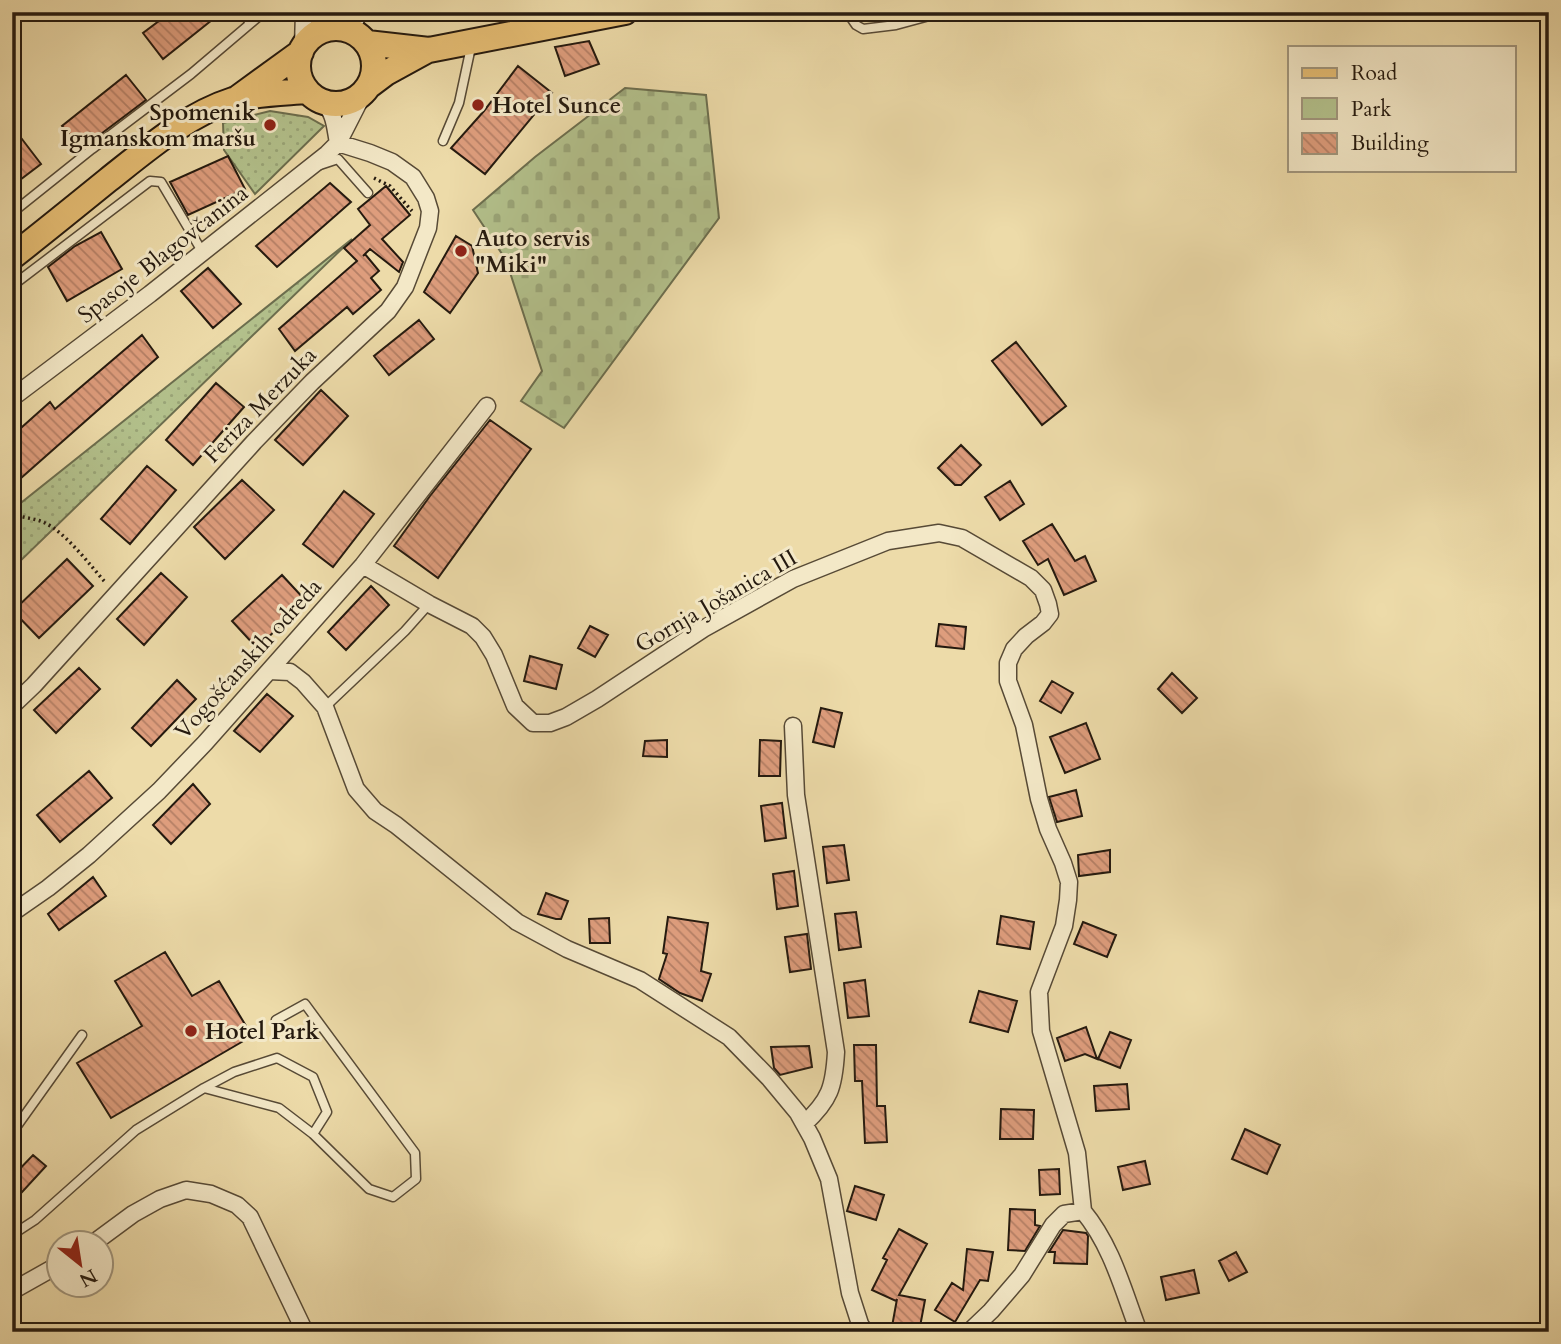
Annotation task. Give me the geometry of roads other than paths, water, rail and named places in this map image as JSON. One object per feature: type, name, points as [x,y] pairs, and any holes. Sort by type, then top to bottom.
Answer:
[{"type":"main road","points":[[12,257],[161,139],[202,113],[234,100],[263,95],[314,97],[332,104],[343,104],[354,101],[386,73],[429,50],[625,12]]},
{"type":"main road","points":[[352,25],[372,52],[375,63],[374,74],[366,90]]},
{"type":"main road","points":[[234,100],[302,49],[311,37],[321,31],[352,25],[429,50]]},
{"type":"main road","points":[[302,49],[298,66],[300,80],[314,97]]},
{"type":"street","points":[[302,49],[304,12]]},
{"type":"street","name":"Spasoje Blagovčanina","points":[[12,398],[310,169],[338,143],[366,90]]},
{"type":"street","points":[[314,97],[329,107],[338,143]]},
{"type":"street","name":"Feriza Merzuka","points":[[12,706],[254,442],[312,382],[388,311],[408,281],[428,228],[430,212],[426,198],[413,177],[392,162],[338,143]]},
{"type":"street","name":"Vogošćanskih odreda","points":[[12,913],[89,855],[159,791],[205,743],[363,565],[487,406]]},
{"type":"street","name":"Gornja Jošanica III","points":[[363,565],[472,626],[483,637],[494,655],[516,706],[533,723],[550,723],[566,717],[703,629],[793,579],[888,541],[939,533],[962,538],[1031,578],[1042,590],[1050,614],[1014,649],[1008,663],[1008,681],[1024,725],[1048,829],[1069,882],[1064,926],[1039,992],[1041,1031],[1077,1153],[1083,1211],[1095,1225],[1116,1267],[1139,1332]]},
{"type":"street","points":[[269,671],[290,672],[303,682],[325,707],[356,789],[375,811],[517,922],[568,949],[640,980],[729,1037],[769,1078],[804,1124],[829,1179],[850,1293],[865,1332]]},
{"type":"street","points":[[793,726],[796,795],[836,1052],[835,1077],[827,1098],[804,1124]]},
{"type":"street","points":[[114,1228],[160,1199],[186,1190],[211,1194],[237,1205],[250,1217],[305,1332]]},
{"type":"street","points":[[969,1332],[1022,1275],[1053,1225],[1064,1214],[1083,1211]]},
{"type":"street","points":[[12,1291],[46,1272]]},
{"type":"lane","points":[[243,12],[250,23]]},
{"type":"lane","points":[[12,213],[191,74],[264,12]]},
{"type":"lane","points":[[847,12],[856,25],[863,29],[896,25],[944,12]]},
{"type":"lane","points":[[443,141],[459,103],[472,42]]},
{"type":"lane","points":[[310,169],[338,159],[368,193]]},
{"type":"lane","points":[[12,286],[150,181],[160,183],[203,253]]},
{"type":"lane","points":[[325,707],[405,631],[429,604]]},
{"type":"lane","points":[[204,1088],[278,1108],[313,1134],[369,1189],[393,1196],[416,1179],[415,1153],[305,1004],[276,1020]]},
{"type":"lane","points":[[12,1133],[82,1035]]},
{"type":"lane","points":[[12,1235],[35,1220],[136,1130],[234,1072],[277,1058],[313,1077],[327,1112],[313,1134]]},
{"type":"place","name":"Hotel Sunce","points":[[478,105]]},
{"type":"place","name":"Spomenik Igmanskom maršu","points":[[270,125]]},
{"type":"place","name":"Auto servis \"Miki\"","points":[[461,251]]},
{"type":"place","name":"Hotel Park","points":[[191,1031]]}]
